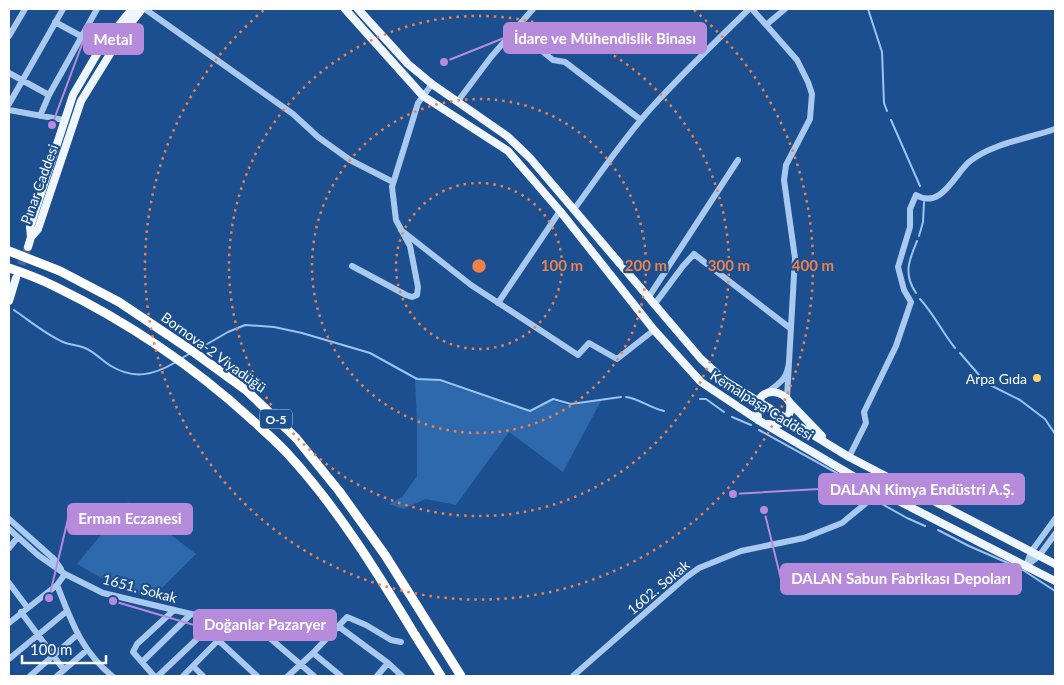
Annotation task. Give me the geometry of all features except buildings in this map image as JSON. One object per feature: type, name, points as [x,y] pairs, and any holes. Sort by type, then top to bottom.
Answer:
[{"type":"highway","name":"Bornova-2 Viyadüğü","points":[[9,251],[60,271],[118,302],[195,353],[246,390],[296,438],[339,491],[385,555],[461,676]]},
{"type":"highway","name":"Bornova-2 Viyadüğü","points":[[9,268],[53,285],[114,317],[186,364],[233,402],[287,452],[333,509],[371,563],[441,676]]},
{"type":"main road","name":"Pınar Caddesi","points":[[31,237],[30,227],[73,96],[101,47],[132,9]]},
{"type":"main road","name":"Pınar Caddesi","points":[[28,246],[31,237],[38,229],[81,101],[123,33],[144,9]]},
{"type":"main road","name":"Kemalpaşa Caddesi","points":[[345,9],[422,96],[508,151],[560,211],[654,330],[701,382],[758,420],[876,489],[1055,581]]},
{"type":"main road","name":"Kemalpaşa Caddesi","points":[[358,9],[408,64],[432,84],[508,136],[530,158],[575,208],[700,359],[725,381],[849,457],[1055,564]]},
{"type":"main road","points":[[9,301],[16,278]]},
{"type":"main road","points":[[758,420],[758,402],[766,394],[777,392],[832,446]]},
{"type":"main road","points":[[766,424],[778,425],[787,419],[791,409],[788,401]]},
{"type":"street","points":[[9,36],[25,9]]},
{"type":"street","points":[[9,104],[62,9]]},
{"type":"street","points":[[40,116],[49,95],[97,9]]},
{"type":"street","points":[[144,9],[293,114],[318,138],[343,155],[393,182]]},
{"type":"street","points":[[458,101],[491,57],[533,9]]},
{"type":"street","points":[[575,208],[641,120],[712,44],[751,9],[797,60],[812,94],[810,119],[786,165],[784,180],[795,258],[793,315],[790,328],[788,401]]},
{"type":"street","points":[[766,24],[785,9]]},
{"type":"street","points":[[55,22],[101,47]]},
{"type":"street","points":[[515,29],[553,60],[565,62],[641,120]]},
{"type":"street","points":[[9,73],[49,95]]},
{"type":"street","points":[[352,266],[406,295],[412,297],[417,295],[418,288],[410,246],[396,220],[392,187],[418,104],[432,84]]},
{"type":"street","points":[[9,110],[64,120]]},
{"type":"street","points":[[849,457],[866,423],[864,412],[896,346],[911,302],[904,290],[898,266],[910,227],[910,209],[916,195],[922,198],[929,198],[945,192],[970,162],[989,150],[1055,128]]},
{"type":"street","points":[[651,301],[738,160]]},
{"type":"street","points":[[498,303],[560,211]]},
{"type":"street","points":[[401,230],[472,285],[578,354],[589,343],[617,359],[654,330]]},
{"type":"street","points":[[651,301],[694,254],[790,328]]},
{"type":"street","points":[[766,394],[784,380],[788,373],[789,362]]},
{"type":"street","name":"1602. Sokak","points":[[573,676],[685,578],[699,568],[741,551],[804,538],[842,523],[865,504],[876,489]]},
{"type":"street","points":[[1026,566],[1055,519]]},
{"type":"street","points":[[9,520],[54,559],[65,574],[57,585],[9,622]]},
{"type":"street","name":"1651. Sokak","points":[[9,529],[38,555],[65,574],[103,593],[191,614],[243,614]]},
{"type":"street","points":[[1035,554],[1055,534]]},
{"type":"street","points":[[9,548],[18,537]]},
{"type":"street","points":[[9,583],[27,607]]},
{"type":"street","points":[[57,585],[77,635],[87,650],[112,676]]},
{"type":"street","points":[[9,659],[67,610]]},
{"type":"street","points":[[174,610],[137,644],[133,652],[156,676],[196,640],[219,615]]},
{"type":"street","points":[[21,612],[64,670]]},
{"type":"street","points":[[142,662],[191,614]]},
{"type":"street","points":[[183,676],[243,614],[314,676]]},
{"type":"street","points":[[288,676],[314,653],[347,617],[366,625],[391,640],[401,642]]},
{"type":"street","points":[[338,626],[388,663],[402,676]]},
{"type":"street","points":[[30,676],[77,635]]},
{"type":"street","points":[[218,640],[257,676]]},
{"type":"street","points":[[57,676],[87,650]]},
{"type":"street","points":[[314,653],[341,676]]},
{"type":"street","points":[[377,676],[388,663]]},
{"type":"street","points":[[193,666],[203,676]]},
{"type":"shaded area","points":[[415,377],[432,379],[530,412],[550,400],[570,406],[602,399],[563,472],[509,432],[456,505],[426,499],[403,509],[389,504],[402,497],[417,476]]},
{"type":"shaded area","points":[[128,502],[196,554],[151,599],[112,584],[77,564]]},
{"type":"waterway","points":[[868,9],[882,52],[884,103],[887,111]]},
{"type":"waterway","points":[[891,120],[920,186]]},
{"type":"waterway","points":[[919,236],[923,222],[924,202]]},
{"type":"waterway","points":[[916,293],[908,273],[917,241]]},
{"type":"waterway","points":[[920,299],[955,348]]},
{"type":"waterway","points":[[14,310],[56,339],[89,350],[111,366],[128,373],[152,373],[176,362]]},
{"type":"waterway","points":[[195,351],[228,332],[245,325],[274,327],[302,333],[370,353],[417,379],[440,380],[530,411],[553,399],[571,404],[621,397]]},
{"type":"waterway","points":[[182,358],[191,353]]},
{"type":"waterway","points":[[960,353],[986,383],[1020,400],[1045,419],[1055,434]]},
{"type":"waterway","points":[[626,397],[664,411]]},
{"type":"waterway","points":[[700,399],[706,399],[724,412]]},
{"type":"waterway","points":[[732,417],[751,425]]},
{"type":"waterway","points":[[759,430],[844,477],[860,488]]},
{"type":"waterway","points":[[873,499],[925,526]]},
{"type":"waterway","points":[[938,530],[1017,567]]},
{"type":"waterway","points":[[1023,570],[1055,591]]},
{"type":"tunnel","points":[[17,276],[28,247]]},
{"type":"place","name":"İdare ve Mühendislik Binası","points":[[444,62]]},
{"type":"place","name":"Metal","points":[[52,125]]},
{"type":"place","name":"Arpa Gıda","points":[[1037,378]]},
{"type":"place","name":"DALAN Kimya Endüstri A.Ş.","points":[[733,494]]},
{"type":"place","name":"DALAN Sabun Fabrikası Depoları","points":[[764,510]]},
{"type":"place","name":"Erman Eczanesi","points":[[49,598]]},
{"type":"place","name":"Doğanlar Pazaryer","points":[[113,601]]}]
